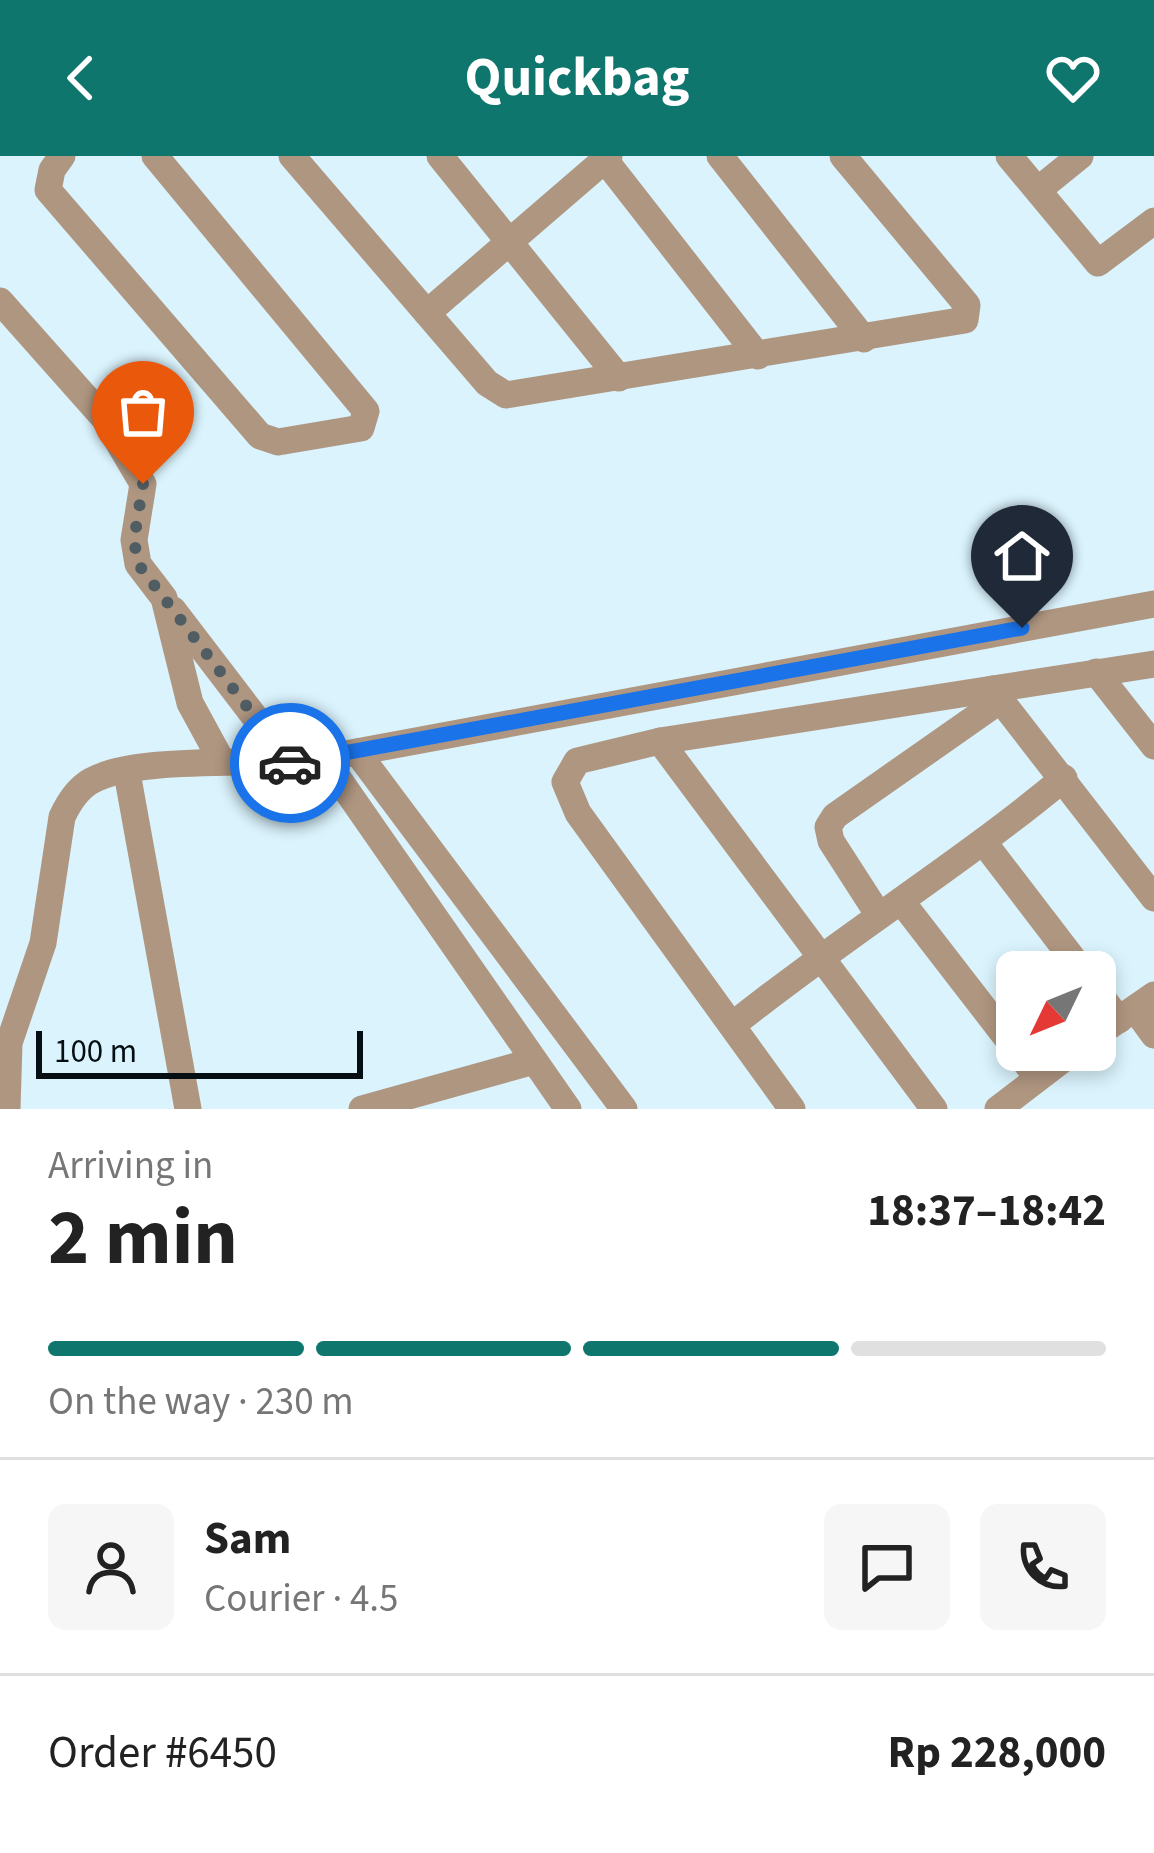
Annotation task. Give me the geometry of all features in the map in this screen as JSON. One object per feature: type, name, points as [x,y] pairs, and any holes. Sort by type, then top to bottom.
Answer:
[{"type":"street","points":[[62,156],[52,170],[48,190],[260,436],[278,442],[361,428],[366,411],[155,156]]},
{"type":"street","points":[[292,156],[487,383],[506,395],[959,324],[970,309],[843,156]]},
{"type":"street","points":[[720,156],[864,340]]},
{"type":"street","points":[[1009,156],[1098,263],[1154,221]]},
{"type":"street","points":[[1038,190],[1080,156]]},
{"type":"street","points":[[427,313],[607,158],[758,356]]},
{"type":"street","points":[[449,159],[510,244],[620,378]]},
{"type":"street","points":[[1110,254],[1154,247]]},
{"type":"street","points":[[0,301],[104,418],[128,455],[143,484],[134,540],[138,564],[264,729],[276,765]]},
{"type":"street","points":[[164,598],[190,703],[220,760]]},
{"type":"street","points":[[7,1109],[9,1043],[43,943],[62,818],[70,801],[92,781],[220,760],[276,765],[324,758],[1154,604]]},
{"type":"street","points":[[792,1109],[566,791],[577,761],[659,741],[997,694],[1154,664]]},
{"type":"street","points":[[1096,672],[1154,746]]},
{"type":"street","points":[[997,694],[1154,898]]},
{"type":"street","points":[[997,694],[835,816],[828,827],[831,841],[1036,1077]]},
{"type":"street","points":[[659,741],[934,1109]]},
{"type":"street","points":[[357,752],[624,1109]]},
{"type":"street","points":[[324,758],[568,1109]]},
{"type":"street","points":[[127,773],[188,1109]]},
{"type":"street","points":[[734,1024],[820,954],[985,844],[1064,778]]},
{"type":"street","points":[[985,844],[1067,951]]},
{"type":"street","points":[[1136,1008],[1154,1035]]},
{"type":"street","points":[[362,1109],[534,1061]]},
{"type":"street","points":[[998,1109],[1045,1071]]},
{"type":"way so far","points":[[143,484],[134,540],[138,564],[264,729],[276,765],[290,763]]},
{"type":"route","points":[[290,763],[1022,628]]}]
